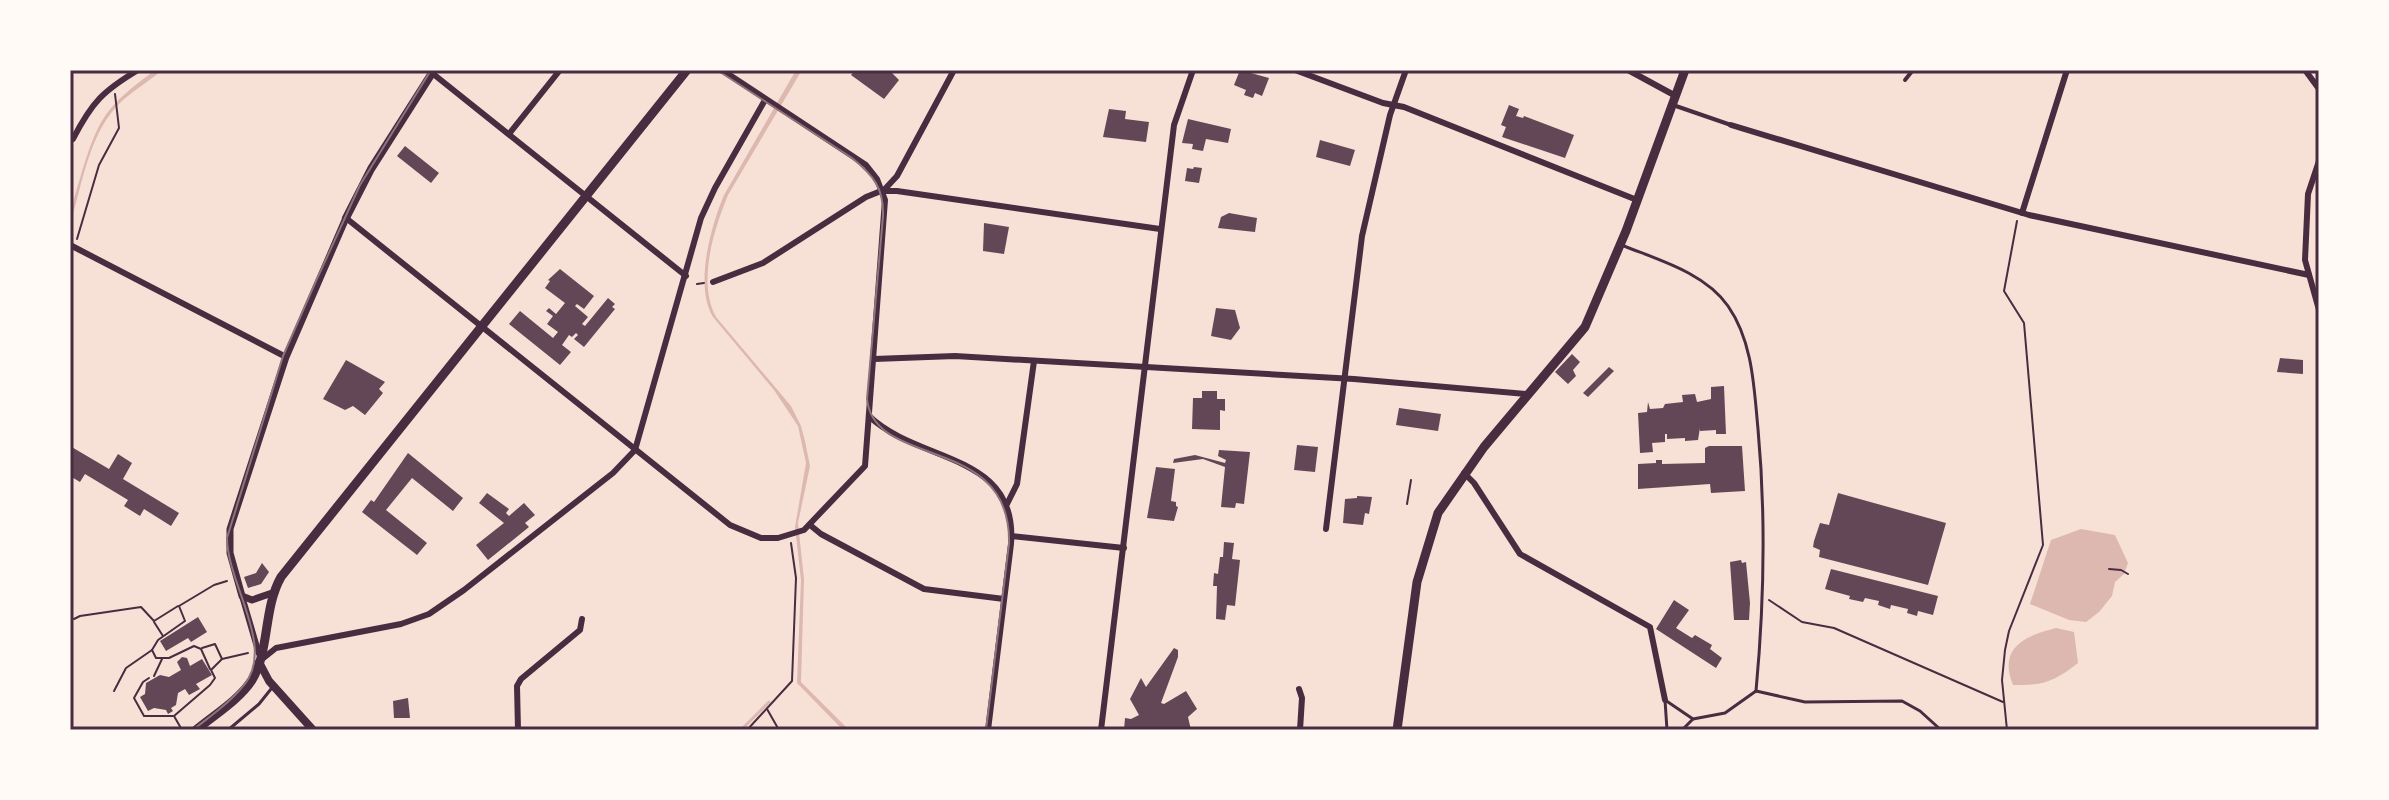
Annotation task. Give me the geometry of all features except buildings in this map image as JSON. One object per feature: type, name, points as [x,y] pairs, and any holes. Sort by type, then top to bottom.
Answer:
[{"type":"main road","points":[[196,730],[245,689],[259,662],[272,593],[302,549],[687,70]]},
{"type":"main road","points":[[1397,730],[1410,616],[1422,560],[1438,513],[1464,473],[1585,327],[1620,245],[1685,70]]},
{"type":"main road","points":[[346,218],[371,169],[433,72]]},
{"type":"main road","points":[[259,662],[273,686],[313,730]]},
{"type":"street","points":[[73,139],[90,107],[114,85],[138,70]]},
{"type":"street","points":[[509,134],[560,70]]},
{"type":"street","points":[[259,662],[257,644],[230,552],[230,529],[286,357],[346,218],[730,525],[761,538],[804,530],[865,466],[874,359],[875,303],[885,207],[883,191],[866,165],[722,70]]},
{"type":"street","points":[[883,191],[897,176],[954,70]]},
{"type":"street","points":[[1101,730],[1174,125],[1193,70]]},
{"type":"street","points":[[1295,70],[1637,200]]},
{"type":"street","points":[[1326,529],[1362,236],[1393,105],[1406,70]]},
{"type":"street","points":[[1628,70],[1673,100],[1731,125],[2021,214],[2309,275]]},
{"type":"street","points":[[1905,80],[1913,70]]},
{"type":"street","points":[[2021,214],[2067,70]]},
{"type":"street","points":[[2305,70],[2319,89]]},
{"type":"street","points":[[433,72],[686,276]]},
{"type":"street","points":[[259,662],[276,648],[401,624],[429,614],[613,473],[635,450],[701,218],[765,100]]},
{"type":"street","points":[[2319,161],[2308,194],[2305,260],[2319,310]]},
{"type":"street","points":[[713,282],[763,263],[866,197],[883,191],[1160,229]]},
{"type":"street","points":[[73,246],[286,357]]},
{"type":"street","points":[[874,359],[950,356],[1344,379],[1527,394]]},
{"type":"street","points":[[1007,504],[1017,484],[1034,361]]},
{"type":"street","points":[[869,416],[898,436],[979,473],[996,487],[1007,504],[1011,536],[988,730]]},
{"type":"street","points":[[1464,473],[1474,483],[1520,554],[1650,627],[1665,700]]},
{"type":"street","points":[[810,525],[924,589],[1004,599]]},
{"type":"street","points":[[1011,536],[1124,548]]},
{"type":"street","points":[[242,596],[252,600],[272,593]]},
{"type":"street","points":[[518,730],[517,686],[521,679],[580,630],[582,619]]},
{"type":"street","points":[[1299,689],[1302,698],[1300,730]]},
{"type":"lane","points":[[1620,245],[1677,267],[1718,295],[1728,306],[1748,353],[1762,466],[1762,567],[1756,691]]},
{"type":"lane","points":[[228,730],[259,704],[273,686]]},
{"type":"lane","points":[[1682,730],[1693,719],[1725,713],[1756,691],[1805,702],[1902,701],[1920,711],[1941,730]]},
{"type":"lane","points":[[1665,700],[1693,719]]},
{"type":"lane","points":[[1665,700],[1667,730]]},
{"type":"path","points":[[73,246],[99,165],[119,128],[115,97]]},
{"type":"path","points":[[2007,730],[2002,680],[2009,631],[2043,545],[2024,323],[2004,291],[2021,214]]},
{"type":"path","points":[[1407,504],[1411,480]]},
{"type":"path","points":[[747,730],[792,681],[796,578],[791,534]]},
{"type":"path","points":[[2109,569],[2128,574]]},
{"type":"path","points":[[154,621],[214,585],[227,581]]},
{"type":"path","points":[[1765,597],[1802,622],[1848,633],[2003,702]]},
{"type":"path","points":[[114,691],[126,668],[152,650],[163,636],[186,619],[179,606]]},
{"type":"path","points":[[74,619],[141,607],[163,636]]},
{"type":"path","points":[[152,650],[156,658],[163,659],[191,646],[201,649],[215,644],[222,659]]},
{"type":"path","points":[[149,678],[134,698],[144,716],[174,716],[215,678],[201,649]]},
{"type":"path","points":[[211,670],[222,659],[248,653]]},
{"type":"path","points":[[154,676],[163,659]]},
{"type":"path","points":[[767,708],[779,730]]},
{"type":"path","points":[[174,716],[182,730]]},
{"type":"shaded area","points":[[155,70],[163,70],[123,100],[102,127],[89,158],[70,225],[75,194],[99,126],[125,94]]},
{"type":"shaded area","points":[[796,70],[802,70],[728,195],[713,239],[708,288],[716,317],[791,406],[801,426],[810,466],[798,523],[804,579],[801,682],[849,730],[839,726],[797,683],[801,580],[795,527],[806,463],[798,426],[774,390],[713,317],[705,289],[706,256],[724,195]]},
{"type":"shaded area","points":[[2081,529],[2115,535],[2128,563],[2124,574],[2115,582],[2112,596],[2086,622],[2069,620],[2030,604],[2051,540]]},
{"type":"shaded area","points":[[2056,628],[2074,632],[2078,663],[2048,681],[2013,685],[2009,662],[2017,646],[2034,635]]},
{"type":"waterway","points":[[741,730],[769,702]]},
{"type":"tram line","points":[[193,730],[233,698],[252,670],[255,652],[253,634],[234,575],[227,538],[283,356],[360,185],[431,70]]},
{"type":"tram line","points":[[717,70],[852,158],[866,170],[879,190],[883,216],[867,399],[875,421],[893,436],[967,468],[989,484],[1004,509],[1009,544],[986,730]]}]
